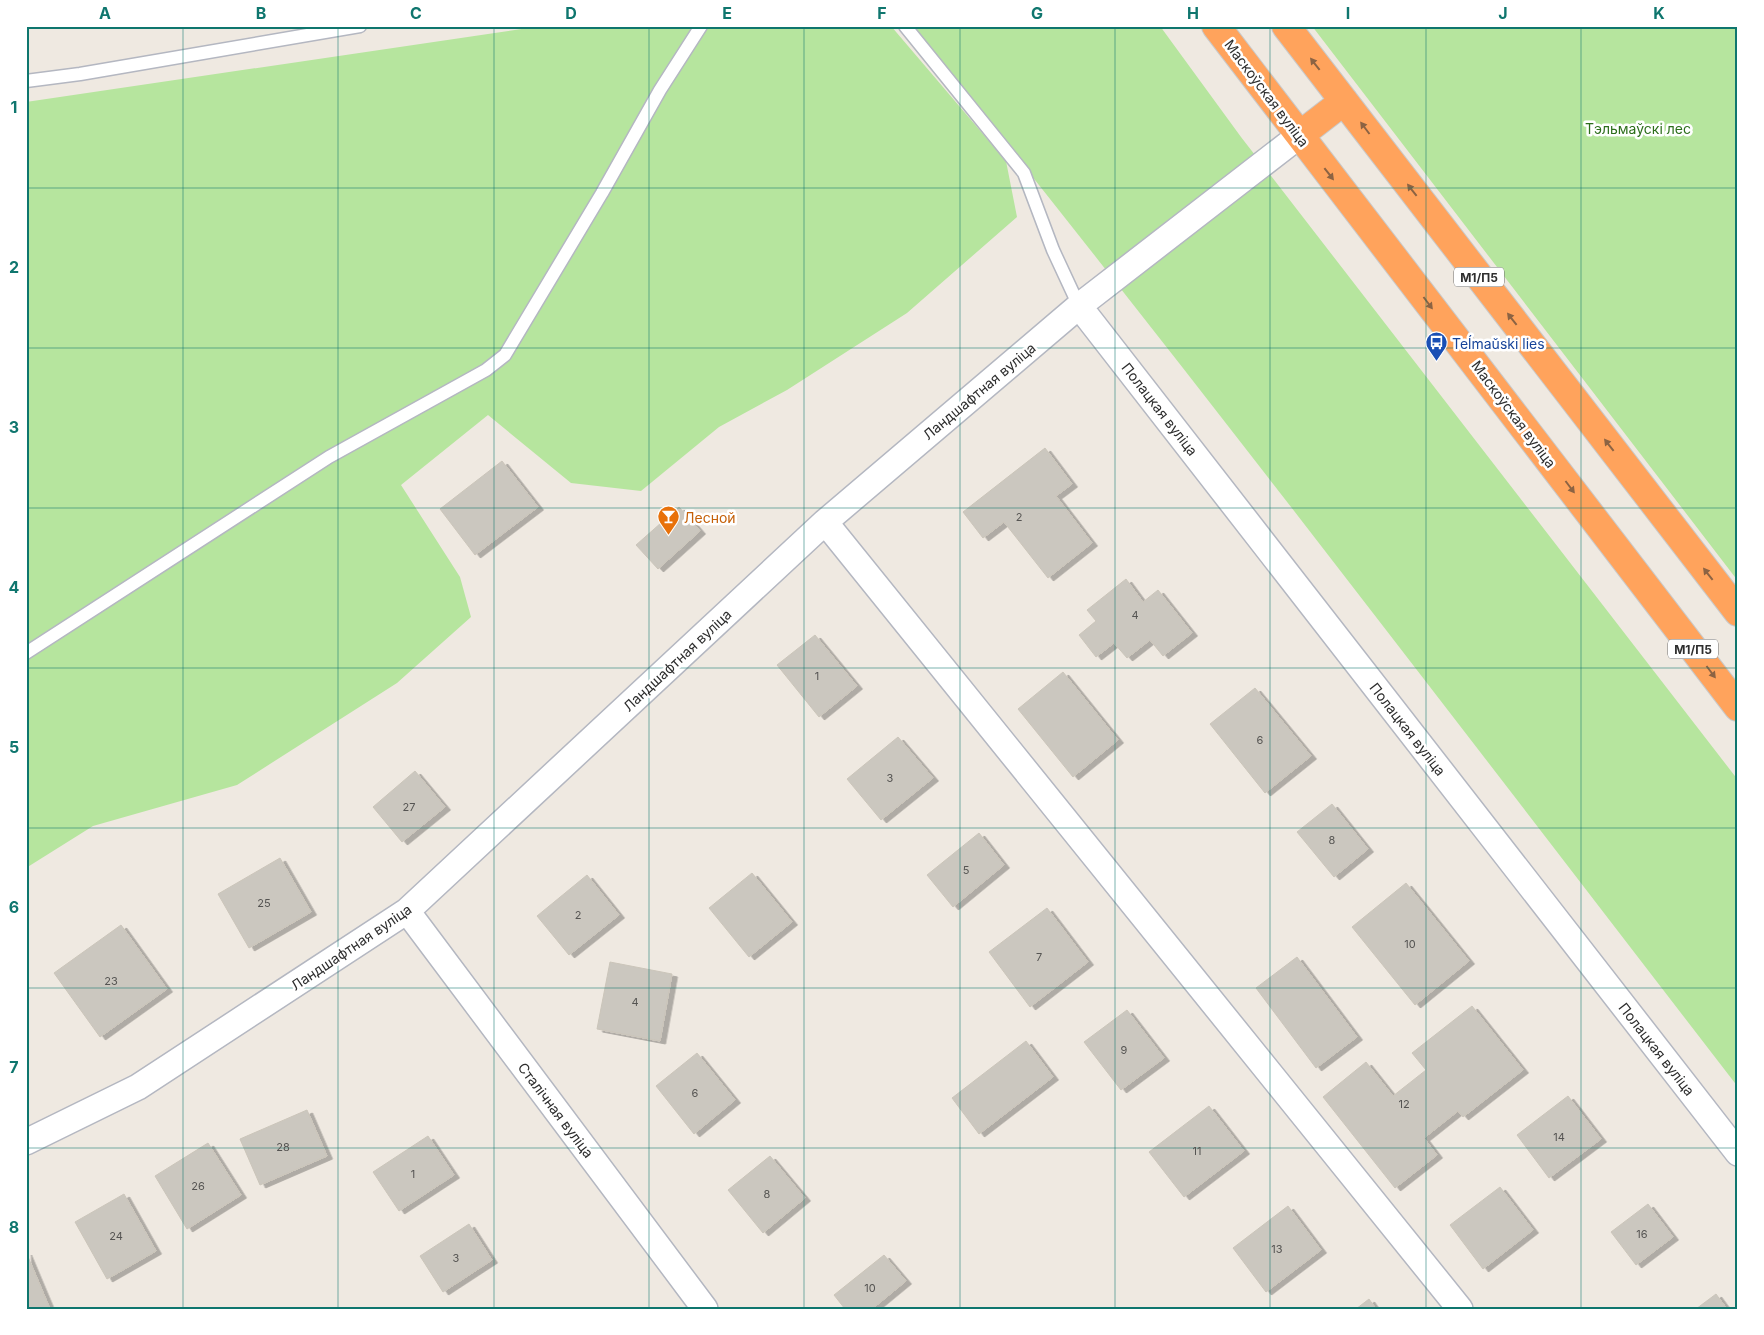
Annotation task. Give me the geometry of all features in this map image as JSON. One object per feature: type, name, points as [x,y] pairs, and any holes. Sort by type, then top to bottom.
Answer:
[{"type":"highway","name":"Маскоўская вуліца","points":[[1216,26],[1738,707]]},
{"type":"highway","name":"М1/П5","points":[[1286,26],[1738,612]]},
{"type":"highway","points":[[1300,135],[1344,101]]},
{"type":"street","name":"Ландшафтная вуліца","points":[[26,1142],[138,1086],[407,911],[825,522],[1079,306],[1300,135]]},
{"type":"street","name":"Полацкая вуліца","points":[[1079,306],[1738,1153]]},
{"type":"street","points":[[825,522],[1460,1309]]},
{"type":"street","name":"Сталічная вуліца","points":[[407,911],[705,1309]]},
{"type":"lane","points":[[26,81],[80,74],[360,26]]},
{"type":"lane","points":[[26,653],[329,457],[486,370],[505,355],[602,193],[660,90],[702,26]]},
{"type":"lane","points":[[905,26],[1024,173],[1053,250],[1079,306]]},
{"type":"green space","points":[[542,26],[891,26],[1006,161],[1017,217],[907,313],[787,390],[719,427],[641,491],[571,483],[488,415],[401,485],[460,577],[471,617],[397,683],[237,785],[93,826],[26,868],[26,102]]},
{"type":"green space","points":[[912,26],[1160,26],[1241,137],[1738,780],[1738,1087],[1225,421]]},
{"type":"green space","name":"Тэльмаўскі лес","points":[[1312,26],[1738,26],[1738,581]]},
{"type":"building","points":[[1045,448],[1072,484],[1056,496],[1092,543],[1048,578],[1004,522],[983,538],[963,512]]},
{"type":"building","points":[[502,461],[538,507],[475,555],[440,509]]},
{"type":"building","points":[[679,507],[700,531],[658,569],[636,545]]},
{"type":"building","points":[[1126,579],[1143,602],[1158,590],[1192,633],[1163,656],[1150,640],[1127,658],[1114,643],[1096,657],[1079,635],[1096,621],[1087,610]]},
{"type":"building","points":[[815,635],[857,686],[819,717],[777,665]]},
{"type":"building","points":[[1063,672],[1118,740],[1073,777],[1018,709]]},
{"type":"building","points":[[1255,688],[1311,756],[1265,793],[1210,724]]},
{"type":"building","points":[[898,737],[933,778],[881,820],[847,779]]},
{"type":"building","points":[[415,771],[445,807],[402,842],[373,807]]},
{"type":"building","points":[[1332,804],[1368,849],[1334,877],[1297,832]]},
{"type":"building","points":[[979,833],[1004,865],[953,907],[927,875]]},
{"type":"building","points":[[280,858],[311,912],[249,948],[218,894]]},
{"type":"building","points":[[752,873],[792,922],[749,957],[709,908]]},
{"type":"building","points":[[587,875],[619,915],[569,955],[537,916]]},
{"type":"building","points":[[1406,883],[1469,961],[1415,1005],[1352,927]]},
{"type":"building","points":[[1047,908],[1088,962],[1030,1007],[989,952]]},
{"type":"building","points":[[121,925],[167,989],[100,1037],[54,973]]},
{"type":"building","points":[[1297,957],[1357,1037],[1316,1068],[1256,988]]},
{"type":"building","points":[[610,962],[672,974],[660,1041],[597,1029]]},
{"type":"building","points":[[1472,1006],[1523,1070],[1463,1117],[1458,1111],[1424,1138],[1437,1155],[1395,1188],[1323,1097],[1366,1062],[1393,1096],[1426,1070],[1412,1053]]},
{"type":"building","points":[[1127,1010],[1164,1058],[1121,1090],[1084,1042]]},
{"type":"building","points":[[1026,1041],[1053,1077],[979,1134],[952,1098]]},
{"type":"building","points":[[697,1053],[735,1100],[694,1134],[656,1086]]},
{"type":"building","points":[[1568,1096],[1601,1139],[1549,1178],[1517,1135]]},
{"type":"building","points":[[1209,1106],[1244,1151],[1184,1197],[1149,1152]]},
{"type":"building","points":[[307,1110],[327,1156],[260,1185],[240,1139]]},
{"type":"building","points":[[428,1136],[454,1175],[399,1211],[373,1172]]},
{"type":"building","points":[[208,1143],[241,1195],[187,1229],[155,1176]]},
{"type":"building","points":[[770,1156],[805,1198],[763,1233],[728,1190]]},
{"type":"building","points":[[1500,1187],[1533,1230],[1483,1269],[1450,1225]]},
{"type":"building","points":[[124,1194],[156,1251],[107,1279],[75,1222]]},
{"type":"building","points":[[1648,1204],[1673,1237],[1636,1265],[1611,1232]]},
{"type":"building","points":[[1288,1206],[1321,1250],[1266,1292],[1233,1248]]},
{"type":"building","points":[[469,1224],[492,1260],[443,1292],[420,1256]]},
{"type":"building","points":[[26,1252],[50,1309],[26,1309]]},
{"type":"building","points":[[884,1255],[906,1281],[872,1309],[845,1309],[834,1295]]},
{"type":"building","points":[[1716,1294],[1727,1309],[1696,1309]]},
{"type":"building","points":[[1369,1299],[1376,1309],[1356,1309]]},
{"type":"place","name":"Teĺmaŭski lies","points":[[1436,362]]},
{"type":"place","name":"Лесной","points":[[668,536]]}]
